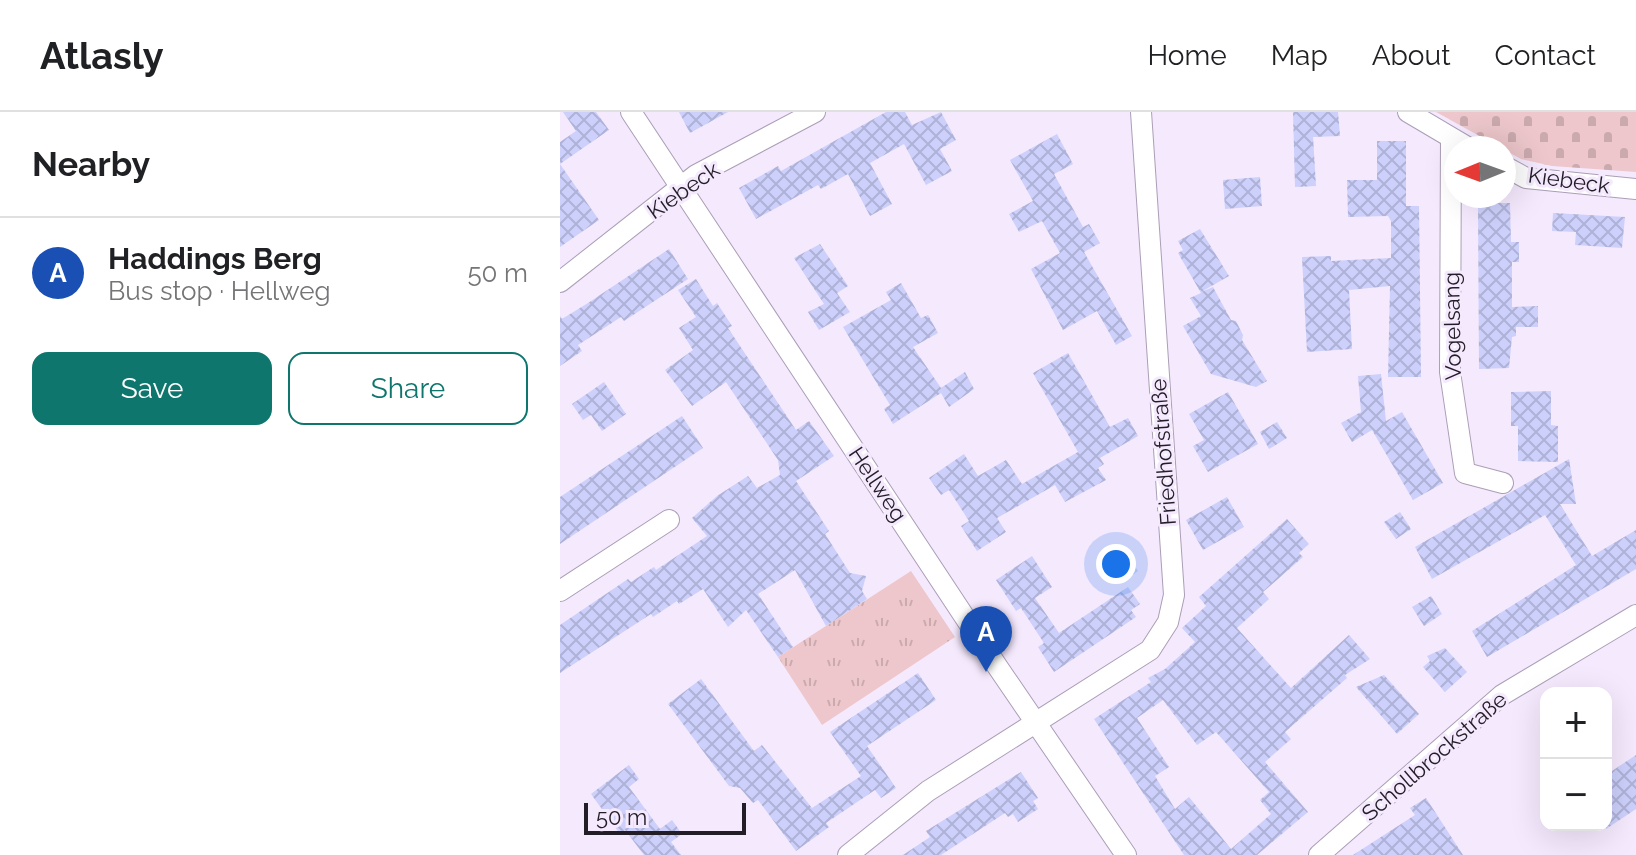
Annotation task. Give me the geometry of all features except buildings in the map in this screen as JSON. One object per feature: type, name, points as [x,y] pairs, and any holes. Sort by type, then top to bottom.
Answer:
[{"type":"street","name":"Hellweg","points":[[631,112],[1035,723],[1126,855]]},
{"type":"street","name":"Kiebeck","points":[[560,282],[696,175],[815,112]]},
{"type":"street","name":"Friedhofstraße","points":[[848,855],[928,791],[1150,650],[1168,622],[1174,595],[1141,112]]},
{"type":"street","points":[[1408,112],[1447,136]]},
{"type":"street","name":"Kiebeck","points":[[1516,173],[1526,178],[1636,189]]},
{"type":"street","name":"Vogelsang","points":[[1457,208],[1450,372],[1465,473],[1503,483]]},
{"type":"street","points":[[560,591],[669,520]]},
{"type":"street","name":"Schollbrockstraße","points":[[1319,855],[1502,695],[1636,615]]},
{"type":"green space","points":[[1436,112],[1636,112],[1636,172],[1552,166],[1521,159],[1516,156],[1516,136],[1479,136]]},
{"type":"green space","points":[[911,571],[955,637],[822,725],[778,657]]},
{"type":"place","name":"Haddings Berg","points":[[986,672]]}]
